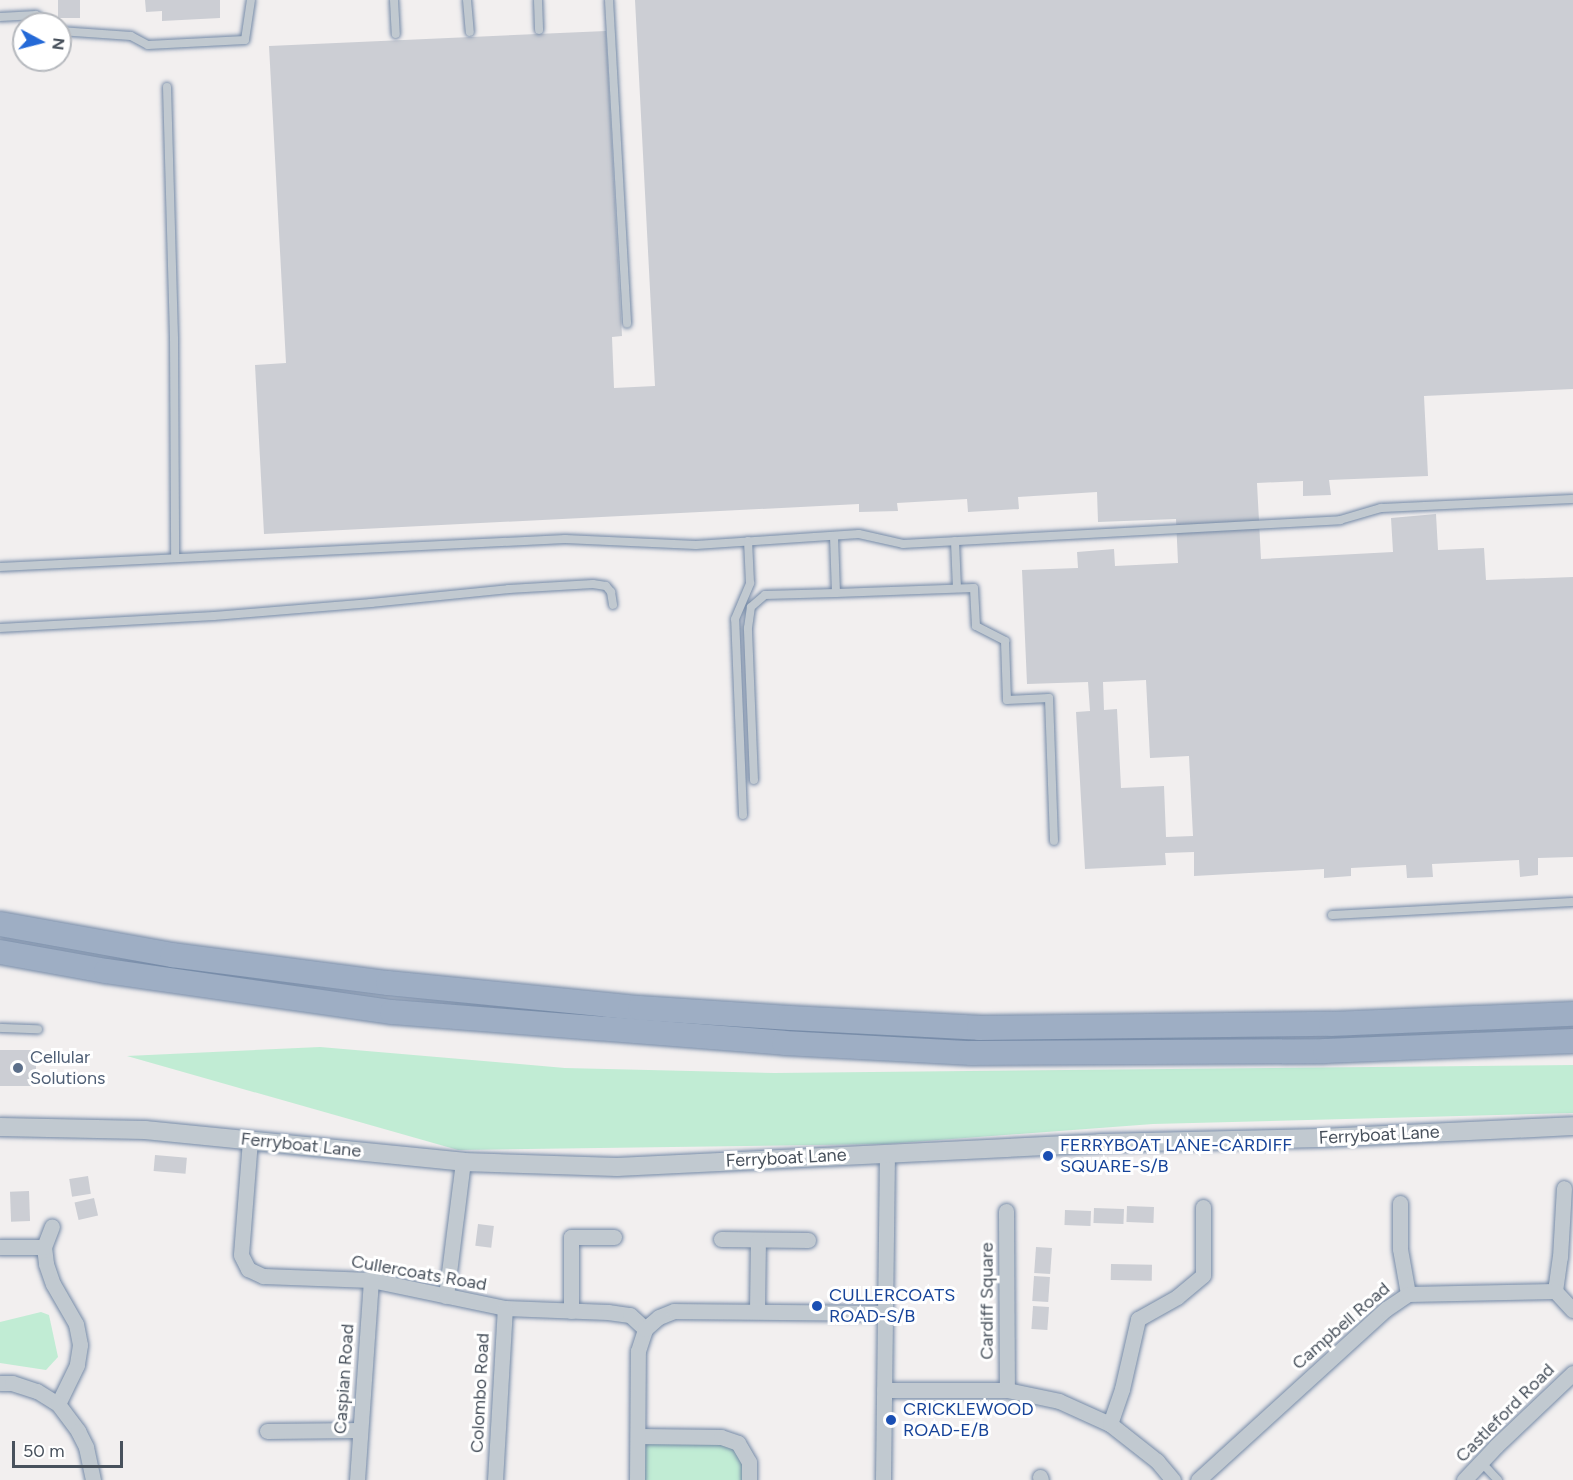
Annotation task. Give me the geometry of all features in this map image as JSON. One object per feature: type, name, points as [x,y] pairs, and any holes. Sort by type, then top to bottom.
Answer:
[{"type":"highway","points":[[0,924],[172,955],[388,983],[640,1008],[814,1019],[979,1028],[1331,1024],[1573,1014]]},
{"type":"highway","points":[[0,952],[106,971],[392,1012],[784,1043],[983,1053],[1325,1051],[1573,1041]]},
{"type":"street","name":"Ferryboat Lane","points":[[0,1127],[146,1130],[463,1162],[617,1167],[887,1152],[1100,1143],[1321,1138],[1573,1126]]},
{"type":"street","name":"Cullercoats Road","points":[[250,1140],[241,1255],[248,1269],[263,1276],[371,1280],[505,1308],[630,1315],[645,1329]]},
{"type":"street","points":[[883,1480],[887,1152]]},
{"type":"street","points":[[446,1296],[463,1162]]},
{"type":"street","points":[[1564,1188],[1560,1257],[1554,1291],[1573,1310]]},
{"type":"street","points":[[1400,1203],[1400,1249],[1408,1294]]},
{"type":"street","points":[[1110,1424],[1122,1389],[1138,1319],[1177,1297],[1203,1275],[1203,1207]]},
{"type":"street","name":"Cardiff Square","points":[[1006,1211],[1007,1390]]},
{"type":"street","points":[[52,1226],[44,1247],[46,1264],[53,1284],[76,1324],[80,1345],[77,1365],[58,1404]]},
{"type":"street","points":[[571,1311],[571,1237],[614,1237]]},
{"type":"street","points":[[721,1239],[808,1240]]},
{"type":"street","points":[[757,1310],[758,1240]]},
{"type":"street","points":[[0,1247],[44,1247]]},
{"type":"street","name":"Caspian Road","points":[[357,1480],[371,1280]]},
{"type":"street","name":"Campbell Road","points":[[1198,1480],[1386,1309],[1408,1294],[1554,1291]]},
{"type":"street","name":"Colombo Road","points":[[495,1480],[505,1308]]},
{"type":"street","points":[[636,1480],[638,1351],[645,1329],[659,1317],[674,1311],[885,1313]]},
{"type":"street","name":"Castleford Road","points":[[1464,1480],[1573,1373]]},
{"type":"street","points":[[0,1383],[12,1383],[37,1391],[58,1404],[78,1431],[86,1447],[93,1480]]},
{"type":"street","points":[[884,1389],[1007,1390],[1059,1401],[1110,1424],[1157,1461],[1173,1480]]},
{"type":"street","points":[[267,1431],[359,1430]]},
{"type":"street","points":[[638,1436],[721,1437],[738,1443],[748,1462],[748,1480]]},
{"type":"lane","points":[[72,32],[131,36],[148,45],[245,40],[251,0]]},
{"type":"lane","points":[[394,0],[396,34]]},
{"type":"lane","points":[[467,0],[470,32]]},
{"type":"lane","points":[[538,0],[539,30]]},
{"type":"lane","points":[[609,0],[627,323]]},
{"type":"lane","points":[[167,87],[174,330],[175,558]]},
{"type":"lane","points":[[0,567],[565,539],[662,545],[860,534],[903,544],[1340,520],[1381,508],[1573,499]]},
{"type":"lane","points":[[834,536],[836,593]]},
{"type":"lane","points":[[743,815],[735,618],[750,583],[748,541]]},
{"type":"lane","points":[[955,541],[957,588]]},
{"type":"lane","points":[[0,628],[214,616],[371,603],[509,588],[593,584],[606,586],[611,592],[613,605]]},
{"type":"lane","points":[[754,780],[747,628],[751,608],[765,595],[974,588],[976,626],[1005,641],[1007,699],[1049,698],[1054,842]]},
{"type":"lane","points":[[1332,915],[1573,902]]},
{"type":"lane","points":[[0,1029],[38,1029]]},
{"type":"lane","points":[[1481,1462],[1497,1480]]},
{"type":"green space","points":[[320,1047],[565,1068],[774,1073],[1573,1065],[1573,1113],[1153,1124],[886,1144],[458,1150],[127,1056]]},
{"type":"green space","points":[[41,1312],[49,1315],[58,1357],[46,1370],[0,1363],[0,1322]]},
{"type":"green space","points":[[638,1436],[738,1443],[749,1480],[637,1480]]},
{"type":"building","points":[[58,0],[80,0],[80,18],[72,18],[72,12],[58,12]]},
{"type":"building","points":[[145,0],[220,0],[220,18],[162,21],[162,11],[146,12]]},
{"type":"building","points":[[635,0],[1573,0],[1573,389],[1424,396],[1428,476],[1329,480],[1331,495],[1303,496],[1303,481],[1257,483],[1261,559],[1393,552],[1391,518],[1436,514],[1438,550],[1484,548],[1486,580],[1573,577],[1573,857],[1538,858],[1538,875],[1520,877],[1519,860],[1432,864],[1433,877],[1407,878],[1406,865],[1351,868],[1351,876],[1324,878],[1324,869],[1194,876],[1194,852],[1165,853],[1166,865],[1085,869],[1076,712],[1090,711],[1088,682],[1027,684],[1022,570],[1078,568],[1077,552],[1114,549],[1115,566],[1178,563],[1176,519],[1098,522],[1097,492],[1018,497],[1019,509],[968,512],[967,499],[897,503],[898,511],[859,512],[859,504],[264,534],[255,365],[286,363],[269,46],[606,31],[622,336],[612,337],[614,388],[655,386]],"holes":[[[1146,680],[1150,758],[1189,756],[1193,836],[1166,837],[1164,786],[1121,788],[1117,709],[1104,710],[1103,682]]]},
{"type":"building","name":"Cellular Solutions","points":[[0,1050],[36,1050],[36,1086],[0,1086]]},
{"type":"building","points":[[155,1155],[187,1158],[185,1174],[154,1171]]},
{"type":"building","points":[[88,1176],[91,1194],[72,1197],[69,1179]]},
{"type":"building","points":[[29,1191],[30,1221],[11,1222],[10,1192]]},
{"type":"building","points":[[94,1198],[98,1216],[79,1220],[75,1202]]},
{"type":"building","points":[[1127,1206],[1154,1207],[1153,1223],[1126,1222]]},
{"type":"building","points":[[1094,1208],[1124,1209],[1123,1224],[1093,1223]]},
{"type":"building","points":[[1065,1210],[1091,1211],[1090,1226],[1064,1225]]},
{"type":"building","points":[[478,1224],[494,1226],[491,1248],[475,1246]]},
{"type":"building","points":[[1036,1247],[1052,1248],[1050,1274],[1034,1273]]},
{"type":"building","points":[[1111,1264],[1152,1265],[1152,1281],[1111,1280]]},
{"type":"building","points":[[1034,1276],[1050,1277],[1048,1302],[1032,1301]]},
{"type":"building","points":[[1033,1306],[1049,1307],[1047,1330],[1031,1329]]},
{"type":"place","name":"Cellular Solutions","points":[[18,1068]]},
{"type":"place","name":"FERRYBOAT LANE-CARDIFF SQUARE-S/B","points":[[1048,1156]]},
{"type":"place","name":"CULLERCOATS ROAD-S/B","points":[[817,1306]]},
{"type":"place","name":"CRICKLEWOOD ROAD-E/B","points":[[891,1420]]}]
